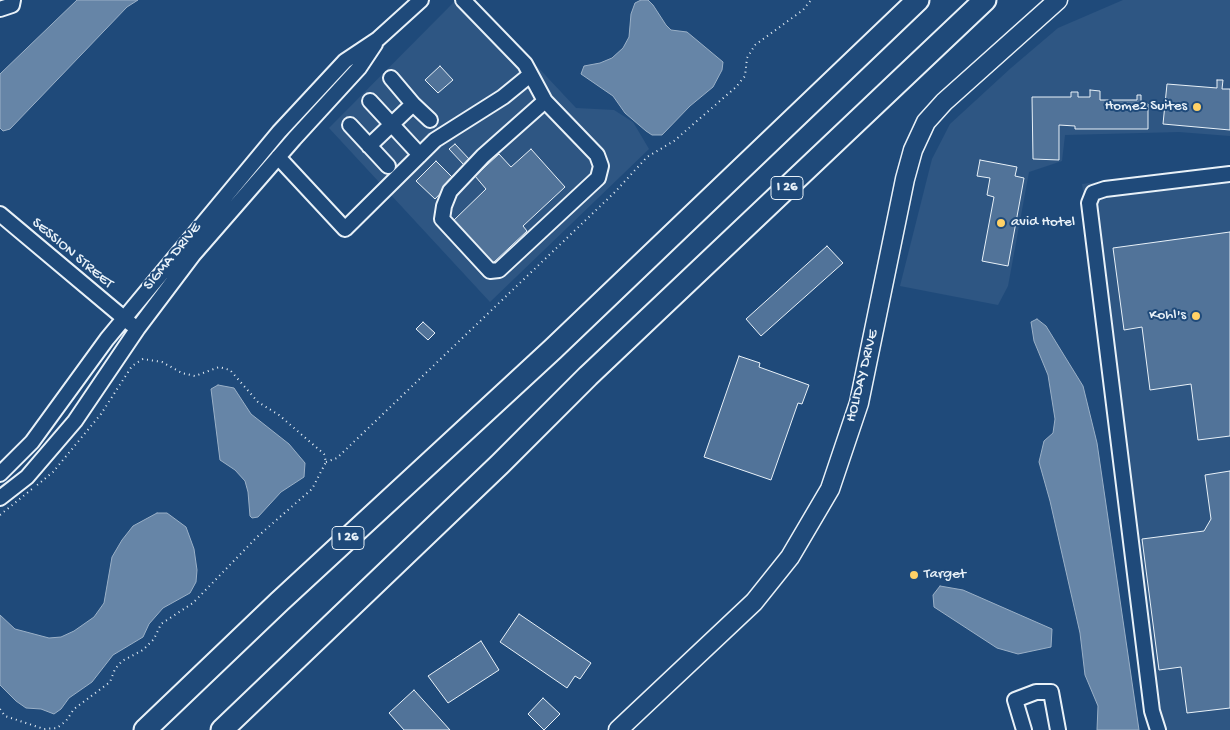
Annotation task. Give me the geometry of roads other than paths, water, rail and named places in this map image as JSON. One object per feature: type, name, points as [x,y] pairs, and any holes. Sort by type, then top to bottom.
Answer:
[{"type":"highway","name":"I 26","points":[[145,730],[278,602],[554,349],[918,0]]},
{"type":"highway","name":"I 26","points":[[222,730],[500,464],[588,376],[985,0]]},
{"type":"main road","name":"HOLIDAY DRIVE","points":[[618,730],[754,602],[790,557],[830,489],[859,403],[905,179],[913,150],[926,122],[944,102],[1058,0]]},
{"type":"street","points":[[0,9],[12,5],[13,0]]},
{"type":"street","name":"SIGMA DRIVE","points":[[0,474],[32,442],[124,319],[279,132],[345,61],[378,40],[421,0]]},
{"type":"street","points":[[463,0],[525,64],[546,101],[597,155],[600,166],[598,178],[499,270],[490,271],[442,219],[444,206],[450,191],[483,156],[546,101]]},
{"type":"street","name":"SIGMA DRIVE","points":[[0,498],[27,477],[75,421],[138,328],[193,255],[359,68],[378,40]]},
{"type":"street","points":[[278,158],[345,229],[435,140],[503,97],[530,75]]},
{"type":"street","points":[[391,78],[413,104],[430,120]]},
{"type":"street","points":[[370,101],[420,155]]},
{"type":"street","points":[[369,146],[413,104]]},
{"type":"street","points":[[350,125],[388,166]]},
{"type":"street","points":[[1158,730],[1152,711],[1090,203],[1093,193],[1105,189],[1230,174]]},
{"type":"street","name":"SESSION STREET","points":[[0,214],[124,319],[138,328]]},
{"type":"street","points":[[1024,730],[1015,700],[1036,692],[1050,692],[1058,730]]},
{"type":"place","name":"Home2 Suites","points":[[1197,107]]},
{"type":"place","name":"avid Hotel","points":[[1001,223]]},
{"type":"place","name":"Kohl's","points":[[1196,316]]},
{"type":"place","name":"Target","points":[[914,575]]}]
